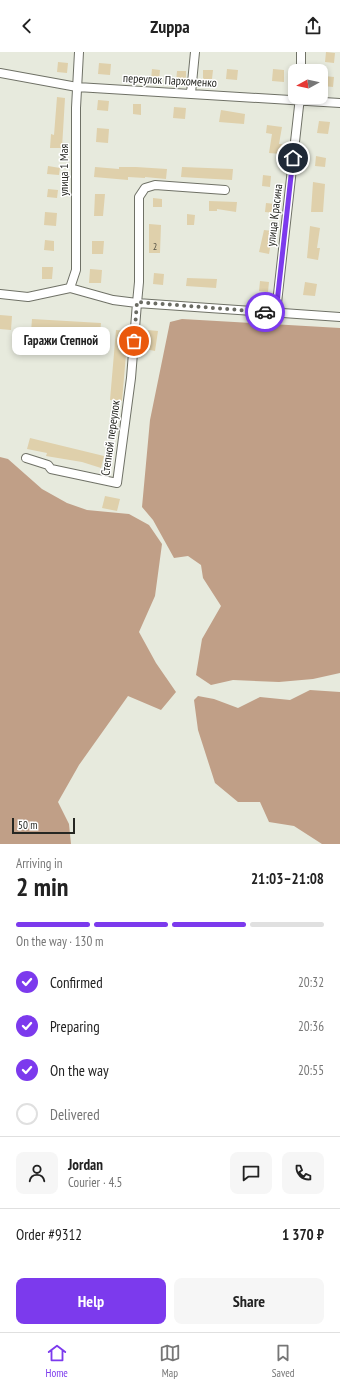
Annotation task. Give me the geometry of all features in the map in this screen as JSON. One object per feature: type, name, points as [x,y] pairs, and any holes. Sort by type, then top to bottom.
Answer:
[{"type":"street","name":"улица 1 Мая","points":[[70,288],[76,270],[76,87],[79,52]]},
{"type":"street","points":[[192,93],[195,52]]},
{"type":"street","points":[[301,52],[301,64]]},
{"type":"street","name":"переулок Пархоменко","points":[[0,73],[76,87],[288,98]]},
{"type":"street","name":"переулок Пархоменко","points":[[328,102],[340,103]]},
{"type":"street","name":"улица Красина","points":[[276,312],[299,104]]},
{"type":"street","name":"Степной переулок","points":[[26,458],[48,465],[51,469],[117,483],[131,378],[137,302],[139,268],[139,197],[146,188],[154,185],[226,190]]},
{"type":"street","points":[[0,294],[28,297],[70,288],[114,300],[340,317]]},
{"type":"shaded area","points":[[182,319],[340,328],[340,673],[313,679],[279,682],[233,680],[211,685],[196,675],[202,639],[221,606],[203,578],[201,565],[188,556],[174,558],[153,520],[142,507],[150,420],[170,322]]},
{"type":"shaded area","points":[[0,457],[8,459],[42,489],[67,503],[87,510],[129,514],[149,525],[162,544],[155,596],[139,632],[156,663],[176,692],[161,710],[128,696],[79,765],[58,802],[69,824],[71,844],[0,844]]},
{"type":"shaded area","points":[[310,690],[340,692],[340,844],[322,844],[294,826],[269,822],[260,802],[238,802],[215,783],[198,730],[194,700],[198,696],[214,699],[238,708],[260,697],[290,700]]},
{"type":"building","points":[[326,52],[335,53],[334,63],[325,62]]},
{"type":"building","points":[[58,62],[68,63],[67,73],[57,72]]},
{"type":"building","points":[[99,63],[111,64],[110,75],[98,74]]},
{"type":"building","points":[[152,69],[160,70],[159,80],[151,80]]},
{"type":"building","points":[[227,69],[238,70],[237,80],[226,79]]},
{"type":"building","points":[[273,69],[284,70],[284,82],[272,81]]},
{"type":"building","points":[[203,70],[213,70],[212,79],[203,79]]},
{"type":"building","points":[[177,71],[186,71],[186,82],[176,82]]},
{"type":"building","points":[[328,76],[334,77],[333,87],[328,86]]},
{"type":"building","points":[[57,97],[65,98],[62,148],[50,148],[51,134],[54,135]]},
{"type":"building","points":[[98,100],[109,101],[108,111],[97,110]]},
{"type":"building","points":[[133,104],[141,104],[141,115],[133,114]]},
{"type":"building","points":[[174,107],[186,108],[185,119],[173,118]]},
{"type":"building","points":[[221,110],[245,114],[244,124],[219,122]]},
{"type":"building","points":[[319,121],[330,122],[328,134],[317,133]]},
{"type":"building","points":[[267,125],[282,127],[279,144],[282,144],[280,154],[269,153],[272,134],[266,133]]},
{"type":"building","points":[[97,128],[109,129],[108,143],[96,142]]},
{"type":"building","points":[[316,156],[326,158],[325,167],[315,166]]},
{"type":"building","points":[[48,166],[60,168],[59,175],[47,174]]},
{"type":"building","points":[[95,167],[119,169],[119,167],[136,167],[167,169],[166,179],[128,177],[128,180],[94,177]]},
{"type":"building","points":[[182,167],[233,169],[232,180],[181,177]]},
{"type":"building","points":[[263,175],[271,176],[270,187],[262,186]]},
{"type":"building","points":[[313,182],[325,184],[323,212],[311,212]]},
{"type":"building","points":[[48,189],[58,190],[57,198],[47,197]]},
{"type":"building","points":[[95,194],[105,194],[103,216],[94,216]]},
{"type":"building","points":[[153,198],[162,199],[162,207],[153,207]]},
{"type":"building","points":[[209,201],[237,202],[236,212],[217,209],[217,211],[209,211]]},
{"type":"building","points":[[266,203],[276,204],[275,213],[265,212]]},
{"type":"building","points":[[45,212],[57,213],[56,226],[44,225]]},
{"type":"building","points":[[187,214],[195,215],[194,225],[187,225]]},
{"type":"building","points":[[149,224],[161,225],[160,253],[149,253]]},
{"type":"building","points":[[310,226],[320,228],[317,248],[320,248],[318,260],[307,258]]},
{"type":"building","points":[[264,230],[273,231],[269,254],[259,252]]},
{"type":"building","points":[[45,240],[54,241],[54,251],[44,250]]},
{"type":"building","points":[[92,241],[104,241],[103,254],[92,254]]},
{"type":"building","points":[[42,267],[53,267],[52,279],[42,279]]},
{"type":"building","points":[[90,269],[102,270],[101,283],[89,283]]},
{"type":"building","points":[[154,273],[164,274],[163,285],[153,284]]},
{"type":"building","points":[[187,278],[217,279],[216,288],[186,286]]},
{"type":"building","points":[[260,281],[269,282],[268,292],[259,291]]},
{"type":"building","points":[[305,282],[317,284],[315,296],[303,295]]},
{"type":"building","points":[[0,315],[12,316],[11,330],[0,329]]},
{"type":"building","points":[[32,319],[101,323],[100,335],[31,332]]},
{"type":"building","points":[[116,330],[128,331],[122,401],[110,400]]},
{"type":"building","points":[[148,330],[158,331],[155,351],[145,349]]},
{"type":"building","points":[[30,438],[104,456],[101,468],[82,462],[46,456],[47,453],[27,449]]},
{"type":"building","points":[[105,496],[120,499],[117,511],[102,508]]},
{"type":"way so far","points":[[134,341],[137,302],[265,312]]},
{"type":"place","name":"Гаражи Степной","points":[[134,341]]},
{"type":"route","points":[[265,312],[276,312],[293,158]]}]
